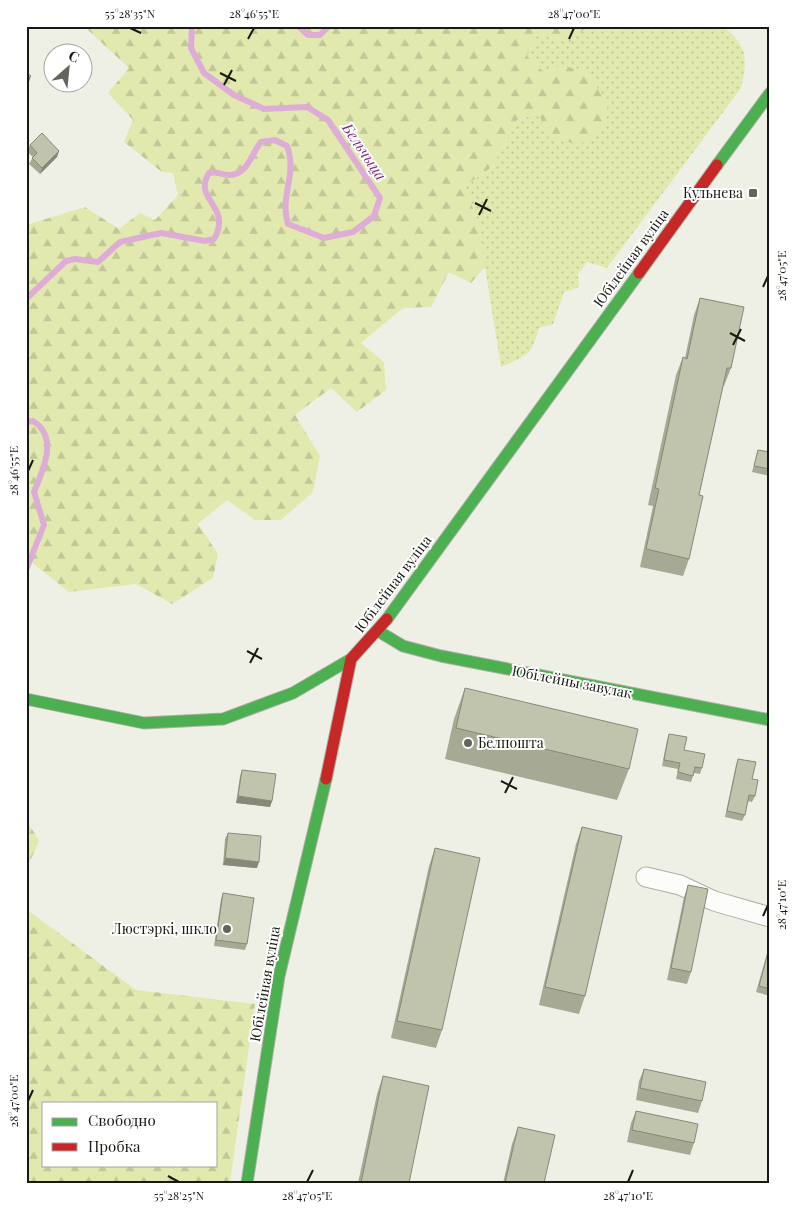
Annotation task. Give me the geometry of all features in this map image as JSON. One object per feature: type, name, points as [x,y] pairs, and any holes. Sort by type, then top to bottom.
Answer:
[{"type":"main road","name":"Юбілейная вуліца","points":[[248,1183],[279,976],[330,763],[351,659],[378,631],[770,93]]},
{"type":"main road","name":"Юбілейны завулак","points":[[378,631],[402,646],[441,656],[770,720]]},
{"type":"main road","points":[[26,699],[69,710],[144,723],[223,720],[293,693],[351,659]]},
{"type":"street","points":[[646,877],[680,885],[714,901],[770,917]]},
{"type":"green space","points":[[91,26],[588,26],[570,42],[537,34],[527,56],[545,73],[561,66],[588,71],[609,110],[600,132],[578,145],[546,135],[539,113],[517,120],[493,166],[465,186],[478,223],[486,266],[471,283],[449,272],[431,307],[403,308],[361,343],[384,362],[386,390],[357,412],[331,388],[295,415],[320,456],[313,492],[281,520],[255,520],[227,500],[198,524],[218,554],[213,578],[172,604],[136,584],[69,592],[26,558],[26,225],[85,207],[119,229],[140,213],[155,220],[178,195],[173,173],[162,172],[124,142],[133,120],[108,93],[129,68],[88,30]]},
{"type":"green space","points":[[588,26],[723,26],[742,47],[745,69],[741,88],[607,268],[587,262],[578,274],[579,287],[564,292],[553,324],[539,328],[533,345],[527,354],[501,367],[478,223],[465,186],[493,166],[517,120],[539,113],[561,66],[545,73],[527,56],[537,34],[570,42]]},
{"type":"green space","points":[[26,819],[39,841],[26,870]]},
{"type":"green space","points":[[26,909],[136,990],[255,1004],[230,1183],[26,1183]]},
{"type":"building","points":[[26,72],[31,76],[26,81]]},
{"type":"building","points":[[42,133],[59,151],[42,168],[32,158],[37,153],[30,145]]},
{"type":"building","points":[[700,298],[744,307],[731,368],[727,368],[699,495],[703,496],[689,559],[646,549],[659,489],[655,488],[683,357],[687,359]]},
{"type":"building","points":[[758,450],[770,452],[770,469],[754,466]]},
{"type":"building","points":[[465,688],[638,729],[629,769],[456,728]]},
{"type":"building","points":[[669,734],[687,737],[684,750],[705,754],[702,768],[695,767],[693,776],[678,772],[680,763],[664,760]]},
{"type":"building","points":[[738,759],[756,762],[752,779],[758,780],[755,796],[749,795],[745,815],[727,811]]},
{"type":"building","points":[[242,770],[276,774],[272,801],[238,796]]},
{"type":"building","points":[[582,827],[622,836],[585,996],[545,987]]},
{"type":"building","points":[[228,833],[261,836],[259,862],[225,858]]},
{"type":"building","points":[[435,848],[480,858],[442,1030],[397,1021]]},
{"type":"building","points":[[688,885],[708,889],[691,972],[671,968]]},
{"type":"building","points":[[223,893],[254,898],[247,944],[216,940]]},
{"type":"building","points":[[770,945],[770,989],[759,986]]},
{"type":"building","points":[[644,1069],[706,1082],[702,1101],[640,1088]]},
{"type":"building","points":[[383,1076],[429,1086],[409,1183],[361,1183]]},
{"type":"building","points":[[636,1111],[698,1124],[694,1143],[632,1130]]},
{"type":"building","points":[[518,1127],[555,1135],[544,1183],[505,1183]]},
{"type":"waterway","name":"Бельчыца","points":[[26,299],[66,261],[75,259],[98,262],[120,242],[161,233],[205,241],[214,239],[219,228],[219,219],[205,190],[205,182],[209,173],[215,172],[229,175],[241,172],[261,142],[275,140],[287,146],[291,166],[286,204],[288,224],[324,238],[353,232],[374,216],[380,198],[328,120],[307,107],[264,109],[234,95],[204,73],[191,48],[192,26]]},
{"type":"waterway","name":"Бельчыца","points":[[298,26],[308,35],[320,35],[329,26]]},
{"type":"waterway","name":"Бельчыца","points":[[26,422],[33,421],[41,428],[47,445],[47,454],[34,492],[44,525],[26,570]]},
{"type":"traffic: fast","points":[[717,165],[770,93]]},
{"type":"traffic: fast","points":[[387,619],[639,273]]},
{"type":"traffic: fast","points":[[378,631],[403,646],[441,656],[770,720]]},
{"type":"traffic: fast","points":[[26,699],[144,723],[223,719],[293,693],[351,659]]},
{"type":"traffic: fast","points":[[247,1183],[279,976],[326,779]]},
{"type":"traffic: jam","points":[[639,273],[717,165]]},
{"type":"traffic: jam","points":[[326,779],[351,659],[387,619]]},
{"type":"place","name":"Кульнева","points":[[753,193]]},
{"type":"place","name":"Белпошта","points":[[468,743]]},
{"type":"place","name":"Люстэркі, шкло","points":[[227,929]]}]
